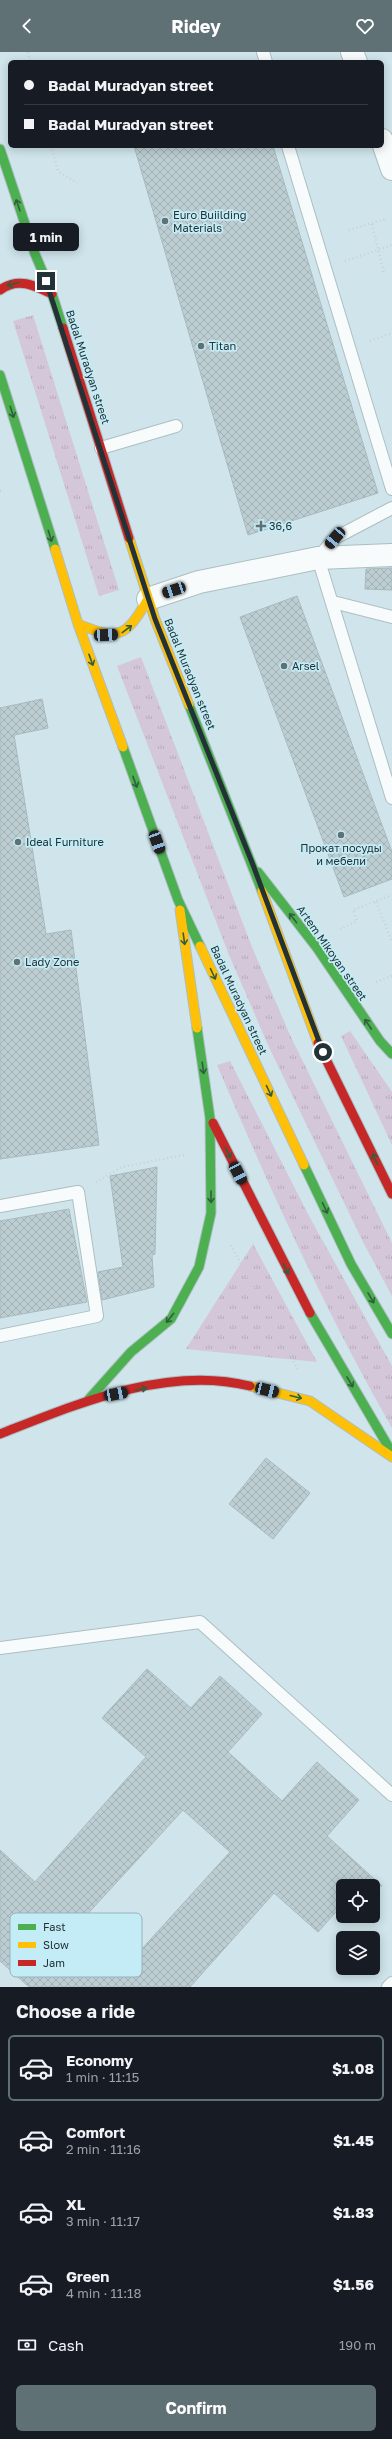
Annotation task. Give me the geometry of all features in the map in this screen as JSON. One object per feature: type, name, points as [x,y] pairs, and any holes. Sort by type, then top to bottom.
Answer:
[{"type":"main road","name":"Badal Muradyan street","points":[[0,149],[35,254],[52,294],[148,599],[253,865],[316,1038],[392,1194]]},
{"type":"main road","points":[[0,290],[11,284],[22,282],[32,284],[52,294]]},
{"type":"main road","name":"Badal Muradyan street","points":[[0,375],[78,624],[178,900],[352,1264],[392,1334]]},
{"type":"main road","points":[[78,624],[106,635],[119,635],[130,628],[148,599]]},
{"type":"main road","name":"Artem Mikoyan street","points":[[253,865],[317,948],[380,1042],[392,1054]]},
{"type":"main road","points":[[89,1399],[131,1352],[171,1319],[199,1267],[211,1213],[210,1118],[178,900]]},
{"type":"main road","points":[[380,1042],[392,1064]]},
{"type":"main road","points":[[210,1118],[299,1295],[392,1453]]},
{"type":"main road","points":[[0,1434],[89,1399],[186,1379],[238,1382],[310,1401],[392,1457]]},
{"type":"street","points":[[384,146],[392,169]]},
{"type":"street","points":[[148,599],[199,582],[318,558],[392,555]]},
{"type":"lane","points":[[289,148],[392,489]]},
{"type":"lane","points":[[101,448],[176,426]]},
{"type":"lane","points":[[392,508],[335,538],[318,558],[392,798]]},
{"type":"lane","points":[[332,602],[392,617]]},
{"type":"lane","points":[[0,1206],[78,1192],[97,1316],[0,1336]]},
{"type":"lane","points":[[0,1648],[200,1622],[392,1795]]},
{"type":"lane","points":[[388,1987],[392,1983]]},
{"type":"path","points":[[52,148],[58,171],[77,183]]},
{"type":"path","points":[[349,230],[386,219]]},
{"type":"path","points":[[372,224],[384,273]]},
{"type":"path","points":[[345,261],[392,245]]},
{"type":"path","points":[[368,341],[392,333]]},
{"type":"path","points":[[0,491],[4,490]]},
{"type":"path","points":[[340,929],[357,921],[353,910],[392,895]]},
{"type":"path","points":[[376,902],[392,942]]},
{"type":"path","points":[[376,982],[392,976]]},
{"type":"path","points":[[78,1192],[122,1167],[184,1155]]},
{"type":"path","points":[[228,1240],[300,1374]]},
{"type":"green space","points":[[33,315],[119,590],[99,596],[13,321]]},
{"type":"green space","points":[[141,657],[252,947],[290,1035],[392,1243],[392,1296],[363,1242],[268,1045],[229,955],[117,666]]},
{"type":"green space","points":[[350,1031],[392,1092],[392,1145],[341,1036]]},
{"type":"green space","points":[[230,1061],[309,1216],[392,1366],[392,1428],[367,1384],[321,1294],[257,1158],[217,1065]]},
{"type":"green space","points":[[253,1244],[317,1362],[186,1349]]},
{"type":"building","points":[[135,148],[274,148],[378,493],[248,535]]},
{"type":"building","points":[[392,568],[392,590],[365,589],[366,569]]},
{"type":"building","points":[[297,596],[392,852],[392,879],[344,897],[240,617]]},
{"type":"building","points":[[42,699],[48,728],[14,735],[46,934],[71,930],[99,1145],[0,1159],[0,708]]},
{"type":"building","points":[[157,1167],[155,1254],[152,1255],[154,1287],[102,1300],[98,1272],[123,1267],[110,1176]]},
{"type":"building","points":[[69,1209],[87,1302],[0,1318],[0,1221]]},
{"type":"building","points":[[266,1458],[310,1493],[273,1539],[229,1504]]},
{"type":"building","points":[[147,1669],[191,1708],[220,1676],[262,1714],[228,1752],[282,1801],[317,1762],[359,1800],[327,1836],[374,1879],[336,1879],[336,1912],[318,1932],[274,1893],[190,1987],[29,1987],[18,1977],[142,1977],[142,1949],[230,1852],[183,1810],[88,1913],[10,1913],[10,1970],[0,1961],[0,1850],[35,1882],[146,1757],[102,1718]]},
{"type":"traffic: fast","points":[[0,149],[35,254],[52,294],[63,328]]},
{"type":"traffic: fast","points":[[0,375],[55,549]]},
{"type":"traffic: fast","points":[[189,705],[262,891]]},
{"type":"traffic: fast","points":[[123,747],[178,900],[200,946]]},
{"type":"traffic: fast","points":[[258,872],[317,948],[380,1041],[392,1054]]},
{"type":"traffic: fast","points":[[89,1399],[131,1352],[171,1319],[199,1267],[211,1213],[210,1118],[197,1028]]},
{"type":"traffic: fast","points":[[304,1165],[351,1264],[392,1334]]},
{"type":"traffic: fast","points":[[310,1313],[392,1453]]},
{"type":"traffic: slow","points":[[129,538],[155,619],[189,705]]},
{"type":"traffic: slow","points":[[55,549],[78,624],[123,747]]},
{"type":"traffic: slow","points":[[78,624],[103,633],[112,634],[120,632],[134,621],[148,599]]},
{"type":"traffic: slow","points":[[262,891],[318,1043]]},
{"type":"traffic: slow","points":[[180,910],[197,1028]]},
{"type":"traffic: slow","points":[[200,946],[304,1165]]},
{"type":"traffic: slow","points":[[250,1386],[310,1401],[392,1457]]},
{"type":"traffic: jam","points":[[0,290],[7,286],[20,283],[32,285],[52,294]]},
{"type":"traffic: jam","points":[[63,328],[129,538]]},
{"type":"traffic: jam","points":[[318,1043],[392,1194]]},
{"type":"traffic: jam","points":[[213,1123],[310,1313]]},
{"type":"traffic: jam","points":[[0,1434],[91,1400],[155,1384],[187,1380],[219,1381],[250,1386]]},
{"type":"place","name":"Euro Buiilding Materials","points":[[165,221]]},
{"type":"place","name":"Titan","points":[[201,346]]},
{"type":"place","name":"36,6","points":[[261,526]]},
{"type":"place","name":"Arsel","points":[[284,666]]},
{"type":"place","name":"Прокат посуды и мебели","points":[[341,835]]},
{"type":"place","name":"Ideal Furniture","points":[[18,842]]},
{"type":"place","name":"Lady Zone","points":[[17,962]]},
{"type":"route","points":[[46,281],[52,294],[155,619],[253,865],[316,1038],[323,1052]]}]
